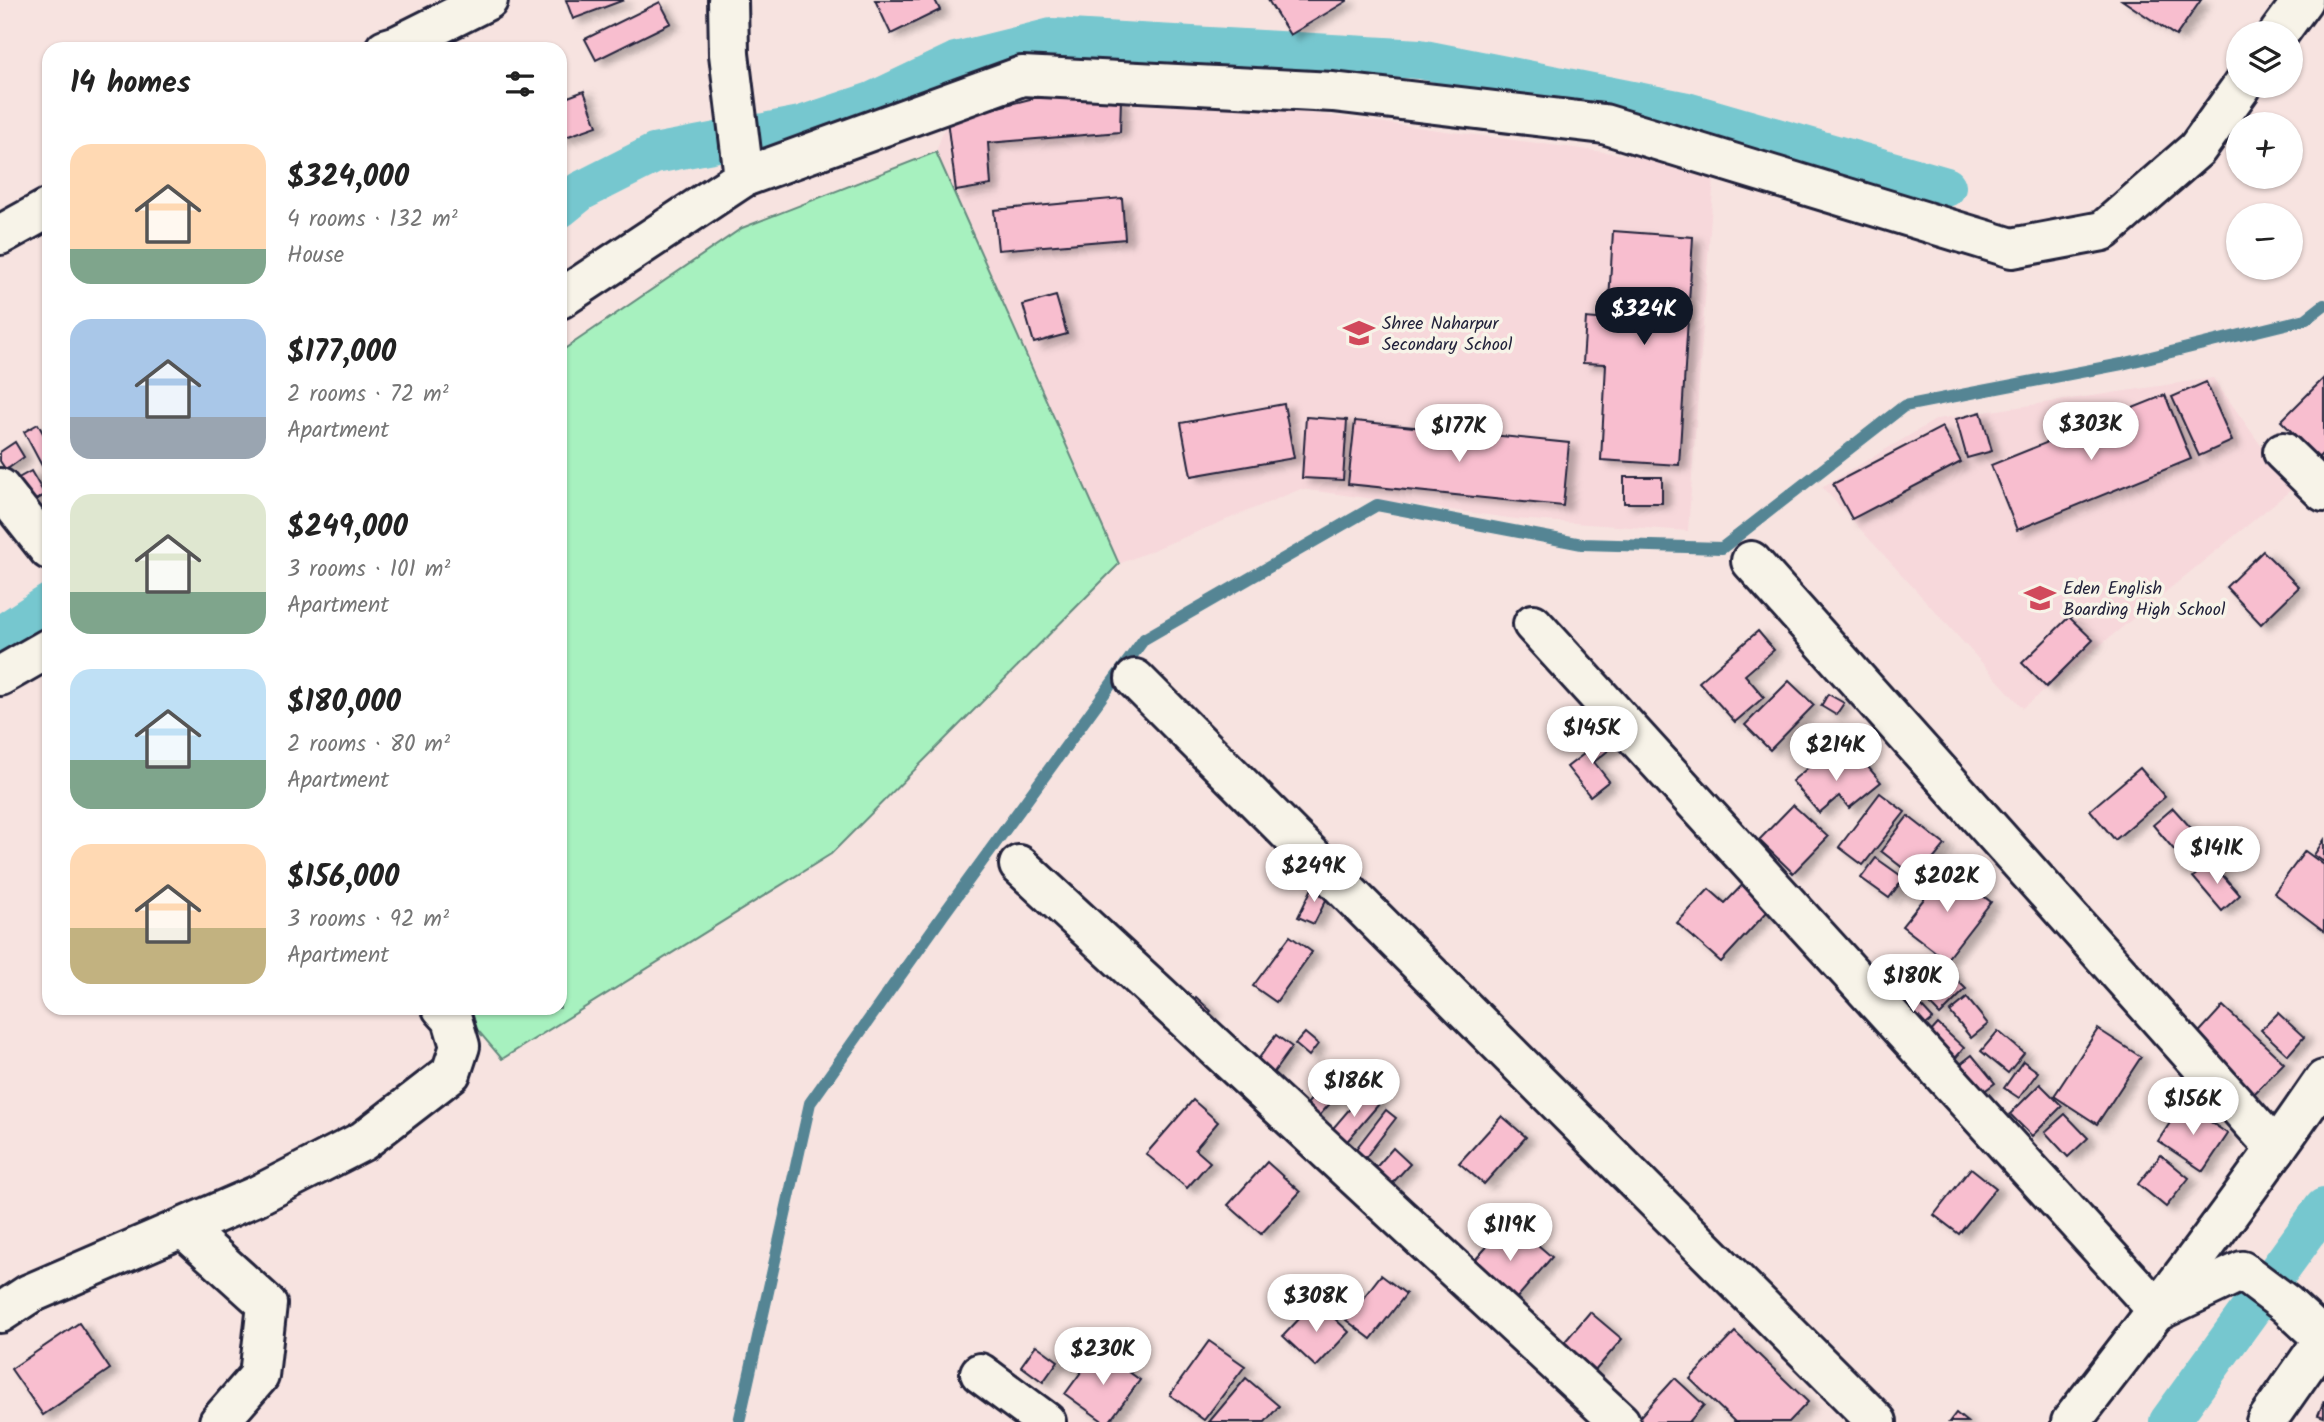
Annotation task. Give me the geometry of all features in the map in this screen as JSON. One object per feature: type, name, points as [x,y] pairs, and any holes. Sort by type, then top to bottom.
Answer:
[{"type":"street","points":[[404,42],[488,0]]},
{"type":"street","points":[[728,0],[729,54],[744,175]]},
{"type":"street","points":[[2288,21],[2303,0]]},
{"type":"street","points":[[567,294],[744,175],[1022,76],[1333,92],[1604,124],[2012,248],[2104,231],[2197,149],[2233,98]]},
{"type":"street","points":[[0,235],[42,212]]},
{"type":"street","points":[[2283,453],[2324,492]]},
{"type":"street","points":[[0,488],[42,541]]},
{"type":"street","points":[[1751,561],[2276,1149]]},
{"type":"street","points":[[1533,624],[2158,1311]]},
{"type":"street","points":[[0,676],[42,652]]},
{"type":"street","points":[[1136,679],[1877,1422]]},
{"type":"street","points":[[1019,865],[1620,1422]]},
{"type":"street","points":[[0,1313],[29,1294],[256,1195],[363,1141],[451,1073],[460,1046],[448,1015]]},
{"type":"street","points":[[2071,1422],[2158,1311],[2324,1080]]},
{"type":"street","points":[[183,1228],[267,1304],[259,1376],[219,1422]]},
{"type":"street","points":[[2158,1311],[2242,1271],[2286,1304],[2324,1339],[2266,1422]]},
{"type":"street","points":[[980,1373],[1046,1422]]},
{"type":"shaded area","name":"Shree Naharpur Secondary School","points":[[1034,98],[1121,98],[1265,107],[1634,156],[1714,176],[1688,531],[1516,519],[1301,489],[1119,564],[936,152],[947,120]]},
{"type":"shaded area","name":"Eden English Boarding High School","points":[[2213,378],[2292,489],[2023,708],[1822,487],[1937,419]]},
{"type":"green space","points":[[936,152],[1119,564],[831,854],[502,1059],[465,1015],[567,1015],[567,347],[742,228]]},
{"type":"building","points":[[566,0],[624,0],[573,19]]},
{"type":"building","points":[[875,0],[935,0],[940,10],[891,34]]},
{"type":"building","points":[[1268,0],[1347,0],[1347,1],[1290,35]]},
{"type":"building","points":[[2122,0],[2201,0],[2176,36]]},
{"type":"building","points":[[660,2],[671,23],[596,60],[585,39]]},
{"type":"building","points":[[584,91],[597,126],[567,137],[567,97]]},
{"type":"building","points":[[1034,98],[1121,98],[1120,132],[988,143],[991,185],[956,191],[947,120]]},
{"type":"building","points":[[1122,198],[1125,239],[998,250],[994,210]]},
{"type":"building","points":[[1613,231],[1693,237],[1679,465],[1601,460],[1606,364],[1583,363],[1586,318],[1608,320]]},
{"type":"building","points":[[1056,296],[1067,334],[1034,343],[1023,305]]},
{"type":"building","points":[[2324,378],[2324,452],[2318,458],[2281,421]]},
{"type":"building","points":[[2206,382],[2232,441],[2199,456],[2172,397]]},
{"type":"building","points":[[2165,395],[2191,459],[2017,530],[1991,465]]},
{"type":"building","points":[[1284,404],[1294,458],[1191,476],[1181,423]]},
{"type":"building","points":[[1981,412],[1992,451],[1967,458],[1956,419]]},
{"type":"building","points":[[1306,417],[1347,420],[1343,480],[1302,478]]},
{"type":"building","points":[[1355,421],[1569,443],[1563,506],[1348,484]]},
{"type":"building","points":[[38,424],[42,431],[42,466],[24,432]]},
{"type":"building","points":[[1942,427],[1961,462],[1852,519],[1833,484]]},
{"type":"building","points":[[15,442],[24,457],[6,470],[0,461],[0,452]]},
{"type":"building","points":[[31,471],[42,490],[42,497],[28,504],[15,480]]},
{"type":"building","points":[[1624,477],[1662,477],[1662,503],[1624,503]]},
{"type":"building","points":[[2263,551],[2299,587],[2261,624],[2226,587]]},
{"type":"building","points":[[2069,617],[2093,640],[2046,687],[2022,663]]},
{"type":"building","points":[[1758,631],[1774,650],[1745,675],[1764,697],[1735,722],[1699,682]]},
{"type":"building","points":[[1789,681],[1814,705],[1770,750],[1745,725]]},
{"type":"building","points":[[1828,694],[1844,703],[1836,715],[1821,706]]},
{"type":"building","points":[[1611,733],[1619,742],[1594,762],[1609,781],[1590,796],[1567,767]]},
{"type":"building","points":[[1857,754],[1881,782],[1849,808],[1839,796],[1819,813],[1792,781],[1822,756],[1836,773]]},
{"type":"building","points":[[2140,768],[2165,797],[2115,840],[2090,810]]},
{"type":"building","points":[[1880,793],[1905,812],[1863,865],[1839,847]]},
{"type":"building","points":[[1793,805],[1828,837],[1793,873],[1759,840]]},
{"type":"building","points":[[2173,808],[2208,847],[2187,865],[2153,825]]},
{"type":"building","points":[[1908,816],[1945,845],[1917,879],[1881,851]]},
{"type":"building","points":[[2324,840],[2324,862],[2314,855]]},
{"type":"building","points":[[2305,851],[2324,865],[2324,931],[2274,893]]},
{"type":"building","points":[[1876,858],[1904,878],[1889,898],[1861,878]]},
{"type":"building","points":[[2211,862],[2240,895],[2222,911],[2193,877]]},
{"type":"building","points":[[1948,869],[1991,902],[1946,960],[1902,926]]},
{"type":"building","points":[[1751,876],[1778,900],[1721,962],[1677,923],[1709,889],[1725,903]]},
{"type":"building","points":[[1314,884],[1330,892],[1314,924],[1298,917]]},
{"type":"building","points":[[1290,936],[1312,952],[1276,1002],[1253,986]]},
{"type":"building","points":[[1941,964],[1966,989],[1940,1015],[1915,989]]},
{"type":"building","points":[[1911,995],[1933,1019],[1916,1033],[1894,1009]]},
{"type":"building","points":[[1196,997],[1211,1011],[1202,1020],[1187,1007]]},
{"type":"building","points":[[1967,998],[1988,1024],[1971,1038],[1950,1012]]},
{"type":"building","points":[[2223,1006],[2284,1063],[2252,1096],[2192,1040]]},
{"type":"building","points":[[2278,1013],[2304,1037],[2288,1055],[2261,1030]]},
{"type":"building","points":[[1938,1024],[1964,1048],[1947,1068],[1920,1044]]},
{"type":"building","points":[[2098,1029],[2141,1057],[2097,1124],[2054,1096]]},
{"type":"building","points":[[1998,1031],[2024,1053],[2008,1073],[1981,1051]]},
{"type":"building","points":[[1305,1033],[1318,1044],[1309,1056],[1295,1044]]},
{"type":"building","points":[[1276,1035],[1292,1047],[1271,1076],[1254,1065]]},
{"type":"building","points":[[1972,1055],[1995,1083],[1975,1098],[1953,1070]]},
{"type":"building","points":[[2023,1061],[2038,1072],[2019,1098],[2004,1088]]},
{"type":"building","points":[[1336,1071],[1348,1083],[1312,1124],[1299,1113]]},
{"type":"building","points":[[2040,1084],[2062,1106],[2032,1136],[2010,1114]]},
{"type":"building","points":[[1365,1091],[1379,1104],[1343,1146],[1328,1134]]},
{"type":"building","points":[[1193,1100],[1218,1122],[1195,1149],[1210,1162],[1187,1188],[1146,1154]]},
{"type":"building","points":[[2183,1103],[2228,1134],[2203,1171],[2158,1141]]},
{"type":"building","points":[[1386,1110],[1396,1118],[1362,1162],[1352,1154]]},
{"type":"building","points":[[2065,1114],[2088,1138],[2068,1157],[2045,1132]]},
{"type":"building","points":[[1502,1116],[1526,1137],[1484,1184],[1459,1163]]},
{"type":"building","points":[[1393,1148],[1410,1164],[1388,1188],[1372,1172]]},
{"type":"building","points":[[2161,1155],[2189,1178],[2166,1207],[2138,1184]]},
{"type":"building","points":[[1267,1162],[1300,1192],[1261,1234],[1228,1205]]},
{"type":"building","points":[[1971,1168],[1996,1188],[1959,1234],[1934,1215]]},
{"type":"building","points":[[1510,1221],[1552,1257],[1510,1306],[1467,1269]]},
{"type":"building","points":[[1381,1275],[1406,1294],[1371,1339],[1346,1320]]},
{"type":"building","points":[[1316,1301],[1349,1332],[1316,1367],[1283,1336]]},
{"type":"building","points":[[1590,1312],[1622,1339],[1594,1372],[1562,1345]]},
{"type":"building","points":[[79,1323],[110,1369],[43,1415],[11,1369]]},
{"type":"building","points":[[1735,1332],[1808,1402],[1789,1422],[1735,1422],[1690,1379]]},
{"type":"building","points":[[1209,1341],[1245,1366],[1204,1420],[1170,1395]]},
{"type":"building","points":[[1036,1345],[1058,1361],[1043,1382],[1021,1366]]},
{"type":"building","points":[[1098,1349],[1140,1380],[1109,1422],[1104,1422],[1065,1394]]},
{"type":"building","points":[[1246,1378],[1279,1406],[1265,1422],[1209,1422]]},
{"type":"building","points":[[1675,1378],[1704,1405],[1689,1422],[1635,1422]]},
{"type":"building","points":[[2324,1401],[2324,1417],[2318,1415]]},
{"type":"building","points":[[1956,1413],[1967,1422],[1949,1422]]},
{"type":"waterway","points":[[567,202],[581,191],[654,154],[801,126],[872,102],[956,62],[1052,38],[1420,59],[1683,111],[1946,187]]},
{"type":"waterway","points":[[739,1422],[810,1103],[1144,639],[1377,505],[1582,544],[1722,548],[1904,406],[2122,364],[2306,319],[2324,305]]},
{"type":"waterway","points":[[0,636],[42,609]]},
{"type":"waterway","points":[[2169,1422],[2324,1208]]},
{"type":"place","name":"Shree Naharpur Secondary School","points":[[1359,333]]},
{"type":"place","name":"Eden English Boarding High School","points":[[2040,598]]}]
